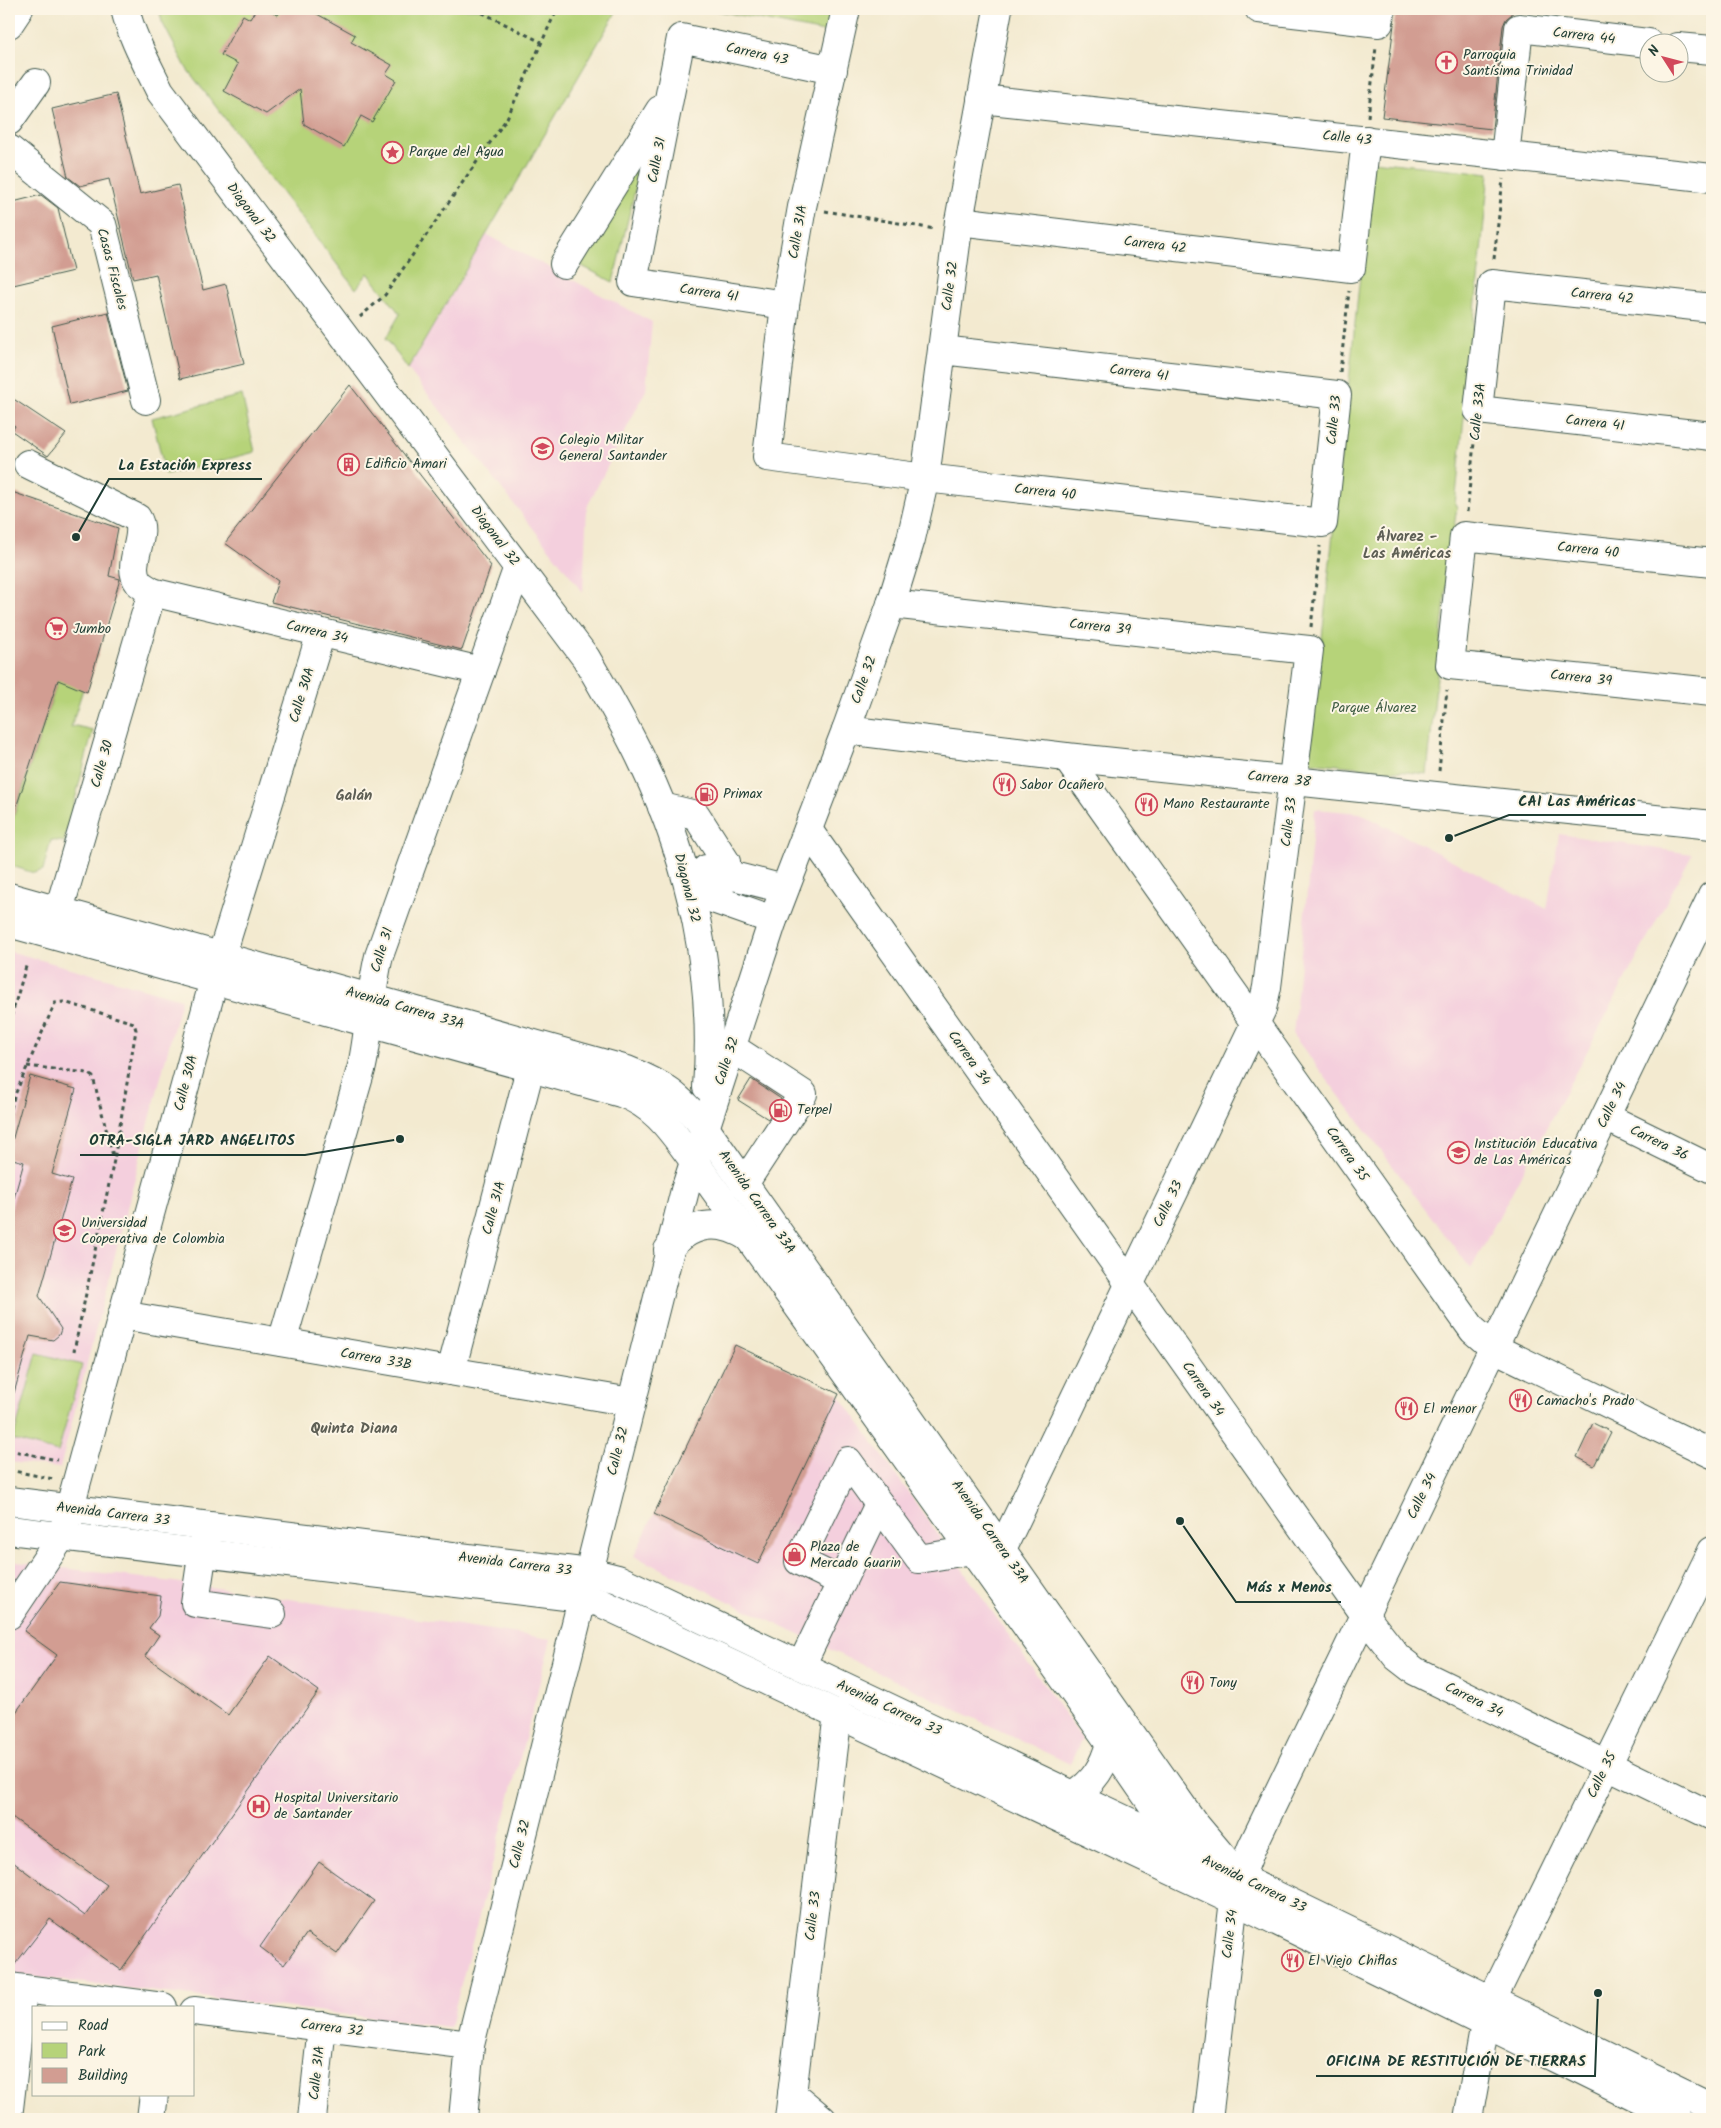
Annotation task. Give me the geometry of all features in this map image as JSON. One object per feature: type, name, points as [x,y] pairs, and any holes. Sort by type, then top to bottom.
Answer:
[{"type":"main road","points":[[9,24],[19,9]]},
{"type":"main road","name":"Diagonal 32","points":[[124,9],[141,53],[160,91],[586,658],[644,765],[683,862],[699,937],[710,1030],[705,1128]]},
{"type":"main road","name":"Calle 31A","points":[[767,457],[785,304],[802,207],[846,9]]},
{"type":"main road","name":"Calle 32","points":[[463,2119],[470,2045],[668,1250],[694,1161],[784,890],[846,730],[891,604],[911,539],[925,478],[958,227],[998,9]]},
{"type":"main road","points":[[1260,9],[1380,16]]},
{"type":"main road","name":"Carrera 44","points":[[1505,156],[1519,28],[1638,42]]},
{"type":"main road","name":"Carrera 43","points":[[681,38],[833,70]]},
{"type":"main road","name":"Calle 31","points":[[633,282],[681,38]]},
{"type":"main road","points":[[1688,48],[1712,50]]},
{"type":"main road","points":[[9,121],[36,83]]},
{"type":"main road","points":[[564,264],[669,95]]},
{"type":"main road","name":"Calle 43","points":[[981,98],[1712,178]]},
{"type":"main road","points":[[1351,268],[1366,140]]},
{"type":"main road","name":"Casas Fiscales","points":[[9,149],[102,224],[146,400]]},
{"type":"main road","name":"Carrera 42","points":[[958,227],[1351,268]]},
{"type":"main road","name":"Carrera 41","points":[[633,282],[785,304]]},
{"type":"main road","name":"Carrera 42","points":[[1492,284],[1712,308]]},
{"type":"main road","name":"Calle 33A","points":[[1478,410],[1492,284]]},
{"type":"main road","name":"Carrera 41","points":[[942,350],[1337,395]]},
{"type":"main road","name":"Calle 33","points":[[1323,523],[1337,395]]},
{"type":"main road","name":"Carrera 41","points":[[1478,410],[1712,436]]},
{"type":"main road","name":"Carrera 40","points":[[767,457],[925,478],[1323,523]]},
{"type":"main road","points":[[28,464],[137,518],[140,527],[135,564],[136,577],[140,583],[152,592]]},
{"type":"main road","points":[[1450,664],[1464,536]]},
{"type":"main road","name":"Carrera 40","points":[[1464,536],[1712,563]]},
{"type":"main road","name":"Calle 31","points":[[282,1342],[362,1066],[378,956],[518,567]]},
{"type":"main road","name":"Carrera 34","points":[[152,592],[481,671]]},
{"type":"main road","name":"Calle 30","points":[[56,923],[152,592]]},
{"type":"main road","name":"Carrera 39","points":[[891,604],[1308,650]]},
{"type":"main road","name":"Calle 30A","points":[[9,1616],[62,1536],[218,968],[321,633]]},
{"type":"main road","name":"Calle 33","points":[[1002,1549],[1262,1009],[1267,987],[1294,781],[1308,650]]},
{"type":"main road","name":"Carrera 39","points":[[1450,664],[1712,692]]},
{"type":"main road","name":"Carrera 38","points":[[846,730],[1066,756],[1712,825]]},
{"type":"main road","name":"Carrera 35","points":[[1066,756],[1464,1319],[1483,1341],[1712,1454]]},
{"type":"main road","points":[[662,806],[696,815],[726,862],[716,900]]},
{"type":"main road","name":"Carrera 34","points":[[808,830],[1364,1615],[1397,1657],[1415,1671],[1712,1816]]},
{"type":"main road","points":[[683,862],[784,890]]},
{"type":"main road","points":[[690,891],[774,920]]},
{"type":"main road","name":"Calle 34","points":[[1208,2119],[1237,1889],[1252,1847],[1712,896]]},
{"type":"main road","name":"Avenida Carrera 33A","points":[[9,897],[56,923],[534,1056],[627,1070],[649,1078],[678,1097],[705,1128],[1194,1823],[1237,1889]]},
{"type":"main road","name":"Avenida Carrera 33A","points":[[9,923],[56,923]]},
{"type":"main road","points":[[731,1048],[802,1094],[744,1184]]},
{"type":"main road","name":"Calle 31A","points":[[451,1371],[534,1056]]},
{"type":"main road","name":"Avenida Carrera 33A","points":[[534,1056],[634,1098],[655,1112],[694,1161],[1110,1743],[1182,1847],[1210,1878],[1237,1889]]},
{"type":"main road","name":"Carrera 36","points":[[1606,1117],[1712,1168]]},
{"type":"main road","points":[[668,1250],[684,1233],[704,1225],[725,1226],[737,1230],[748,1237]]},
{"type":"main road","name":"Carrera 33B","points":[[122,1315],[630,1402]]},
{"type":"main road","points":[[842,1582],[799,1561],[848,1461],[919,1559],[972,1550],[1002,1549]]},
{"type":"main road","name":"Avenida Carrera 33","points":[[9,1501],[207,1526],[585,1586],[601,1602],[838,1713],[1237,1889],[1488,2012],[1712,2107]]},
{"type":"main road","points":[[801,1666],[880,1504]]},
{"type":"main road","points":[[207,1526],[195,1603],[272,1614]]},
{"type":"main road","name":"Avenida Carrera 33","points":[[9,1530],[202,1553],[585,1586],[608,1576],[630,1584],[1182,1847]]},
{"type":"main road","name":"Calle 35","points":[[1468,2119],[1488,2012],[1712,1551]]},
{"type":"main road","name":"Calle 33","points":[[790,2106],[838,1713]]},
{"type":"main road","points":[[1073,1795],[1090,1783],[1099,1773],[1105,1761],[1110,1743]]},
{"type":"main road","points":[[9,2110],[16,1988],[155,2006]]},
{"type":"main road","name":"Carrera 32","points":[[195,2010],[470,2045]]},
{"type":"main road","name":"Avenida Carrera 33","points":[[1488,2012],[1679,2119]]},
{"type":"main road","name":"Calle 31A","points":[[312,2119],[322,2026]]},
{"type":"main road","points":[[151,2119],[154,2096]]},
{"type":"main road","points":[[790,2106],[822,2119]]},
{"type":"path","points":[[475,9],[541,42]]},
{"type":"path","points":[[342,332],[385,295],[507,118],[556,9]]},
{"type":"path","points":[[1366,140],[1380,16]]},
{"type":"path","points":[[1492,284],[1505,156]]},
{"type":"path","points":[[802,207],[958,227]]},
{"type":"path","name":"Calle 33","points":[[1337,395],[1351,268]]},
{"type":"path","name":"Calle 33A","points":[[1464,536],[1478,410]]},
{"type":"path","points":[[1308,650],[1323,523]]},
{"type":"path","points":[[1436,796],[1450,664]]},
{"type":"path","points":[[9,1022],[26,963]]},
{"type":"path","points":[[9,1116],[14,1097],[52,1007],[58,1001],[134,1023],[136,1030],[114,1160],[74,1351]]},
{"type":"path","points":[[27,1066],[86,1073],[93,1077],[114,1160]]},
{"type":"path","points":[[9,1172],[11,1172],[9,1179]]},
{"type":"path","points":[[9,1450],[58,1460],[54,1479],[9,1470]]},
{"type":"shaded area","name":"Colegio Militar General Santander","points":[[486,234],[652,322],[646,390],[587,507],[583,592],[408,369]]},
{"type":"shaded area","name":"Institución Educativa de Las Américas","points":[[1315,809],[1360,813],[1547,909],[1559,834],[1692,854],[1471,1269],[1293,1035]]},
{"type":"shaded area","name":"Universidad Cooperativa de Colombia","points":[[9,951],[181,999],[60,1468],[9,1462]]},
{"type":"shaded area","name":"Plaza de Mercado Guarin","points":[[735,1345],[839,1394],[1082,1739],[1070,1764],[634,1556]]},
{"type":"shaded area","name":"Hospital Universitario de Santander","points":[[9,1561],[197,1585],[551,1639],[450,2027],[9,1974]]},
{"type":"green space","name":"Parque del Agua","points":[[159,9],[618,9],[408,369],[386,338],[400,314],[368,273],[356,289],[187,69],[162,22]]},
{"type":"green space","points":[[708,9],[834,9],[829,33]]},
{"type":"green space","points":[[645,148],[613,282],[574,262]]},
{"type":"green space","name":"Parque Álvarez","points":[[1372,161],[1489,173],[1455,505],[1457,506],[1448,570],[1427,774],[1309,762]]},
{"type":"green space","points":[[242,395],[255,452],[166,475],[152,418]]},
{"type":"green space","points":[[58,680],[83,689],[71,727],[76,726],[93,730],[64,842],[51,840],[43,870],[34,873],[9,865],[9,831]]},
{"type":"green space","points":[[37,1353],[82,1365],[58,1452],[13,1440]]},
{"type":"building","points":[[256,9],[266,9],[278,15],[282,9],[308,9],[355,35],[351,42],[392,65],[386,74],[396,80],[372,122],[361,116],[344,147],[304,124],[300,89],[266,114],[224,91],[238,64],[221,55],[243,15],[250,19]]},
{"type":"building","name":"Parroquia Santísima Trinidad","points":[[1396,9],[1512,9],[1512,14],[1506,19],[1503,26],[1492,129],[1382,117]]},
{"type":"building","points":[[116,94],[140,194],[178,185],[203,290],[226,284],[244,364],[180,379],[156,274],[133,279],[109,179],[80,186],[68,177],[52,109]]},
{"type":"building","points":[[41,195],[58,208],[73,271],[9,286],[9,203]]},
{"type":"building","points":[[108,312],[128,391],[70,405],[52,326]]},
{"type":"building","name":"Edificio Amari","points":[[350,385],[491,566],[462,650],[271,602],[278,581],[225,543]]},
{"type":"building","points":[[9,396],[66,434],[48,456],[12,431],[15,426],[9,421]]},
{"type":"building","name":"Jumbo","points":[[9,491],[118,528],[109,576],[120,579],[87,692],[58,680],[12,820],[9,819]]},
{"type":"building","points":[[30,1076],[76,1089],[52,1174],[72,1180],[39,1296],[61,1329],[59,1335],[53,1340],[30,1336],[14,1393],[9,1392],[9,1216],[24,1162],[9,1158],[9,1152]]},
{"type":"building","points":[[751,1079],[781,1099],[768,1119],[738,1100]]},
{"type":"building","points":[[735,1345],[839,1394],[758,1564],[654,1514]]},
{"type":"building","points":[[1593,1423],[1611,1432],[1594,1466],[1577,1457]]},
{"type":"building","points":[[60,1582],[161,1596],[158,1616],[149,1628],[159,1635],[145,1656],[228,1715],[270,1656],[319,1691],[121,1970],[50,1919],[9,1972],[9,1859],[85,1916],[107,1885],[9,1815],[9,1722],[57,1655],[24,1631]]},
{"type":"building","points":[[319,1862],[374,1901],[337,1954],[307,1933],[284,1965],[260,1947]]},
{"type":"place","name":"Parroquia Santísima Trinidad","points":[[1447,63]]},
{"type":"place","name":"Parque del Agua","points":[[393,152]]},
{"type":"place","name":"Colegio Militar General Santander","points":[[543,448]]},
{"type":"place","name":"Edificio Amari","points":[[349,464]]},
{"type":"place","name":"La Estación Express","points":[[76,537]]},
{"type":"place","name":"Jumbo","points":[[57,629]]},
{"type":"place","name":"Sabor Ocañero","points":[[1004,785]]},
{"type":"place","name":"Primax","points":[[707,794]]},
{"type":"place","name":"Mano Restaurante","points":[[1147,804]]},
{"type":"place","name":"CAI Las Américas","points":[[1449,838]]},
{"type":"place","name":"Terpel","points":[[781,1110]]},
{"type":"place","name":"OTRA-SIGLA JARD ANGELITOS","points":[[400,1139]]},
{"type":"place","name":"Institución Educativa de Las Américas","points":[[1458,1152]]},
{"type":"place","name":"Universidad Cooperativa de Colombia","points":[[65,1231]]},
{"type":"place","name":"Camacho's Prado","points":[[1520,1401]]},
{"type":"place","name":"El menor","points":[[1407,1409]]},
{"type":"place","name":"Más x Menos","points":[[1180,1521]]},
{"type":"place","name":"Plaza de Mercado Guarin","points":[[794,1555]]},
{"type":"place","name":"Tony","points":[[1193,1683]]},
{"type":"place","name":"Hospital Universitario de Santander","points":[[258,1806]]},
{"type":"place","name":"El Viejo Chiflas","points":[[1292,1961]]},
{"type":"place","name":"OFICINA DE RESTITUCIÓN DE TIERRAS","points":[[1598,1993]]},
{"type":"district","name":"Álvarez - Las Américas","points":[[1407,546]]},
{"type":"district","name":"Galán","points":[[354,796]]},
{"type":"district","name":"Quinta Diana","points":[[354,1429]]}]
